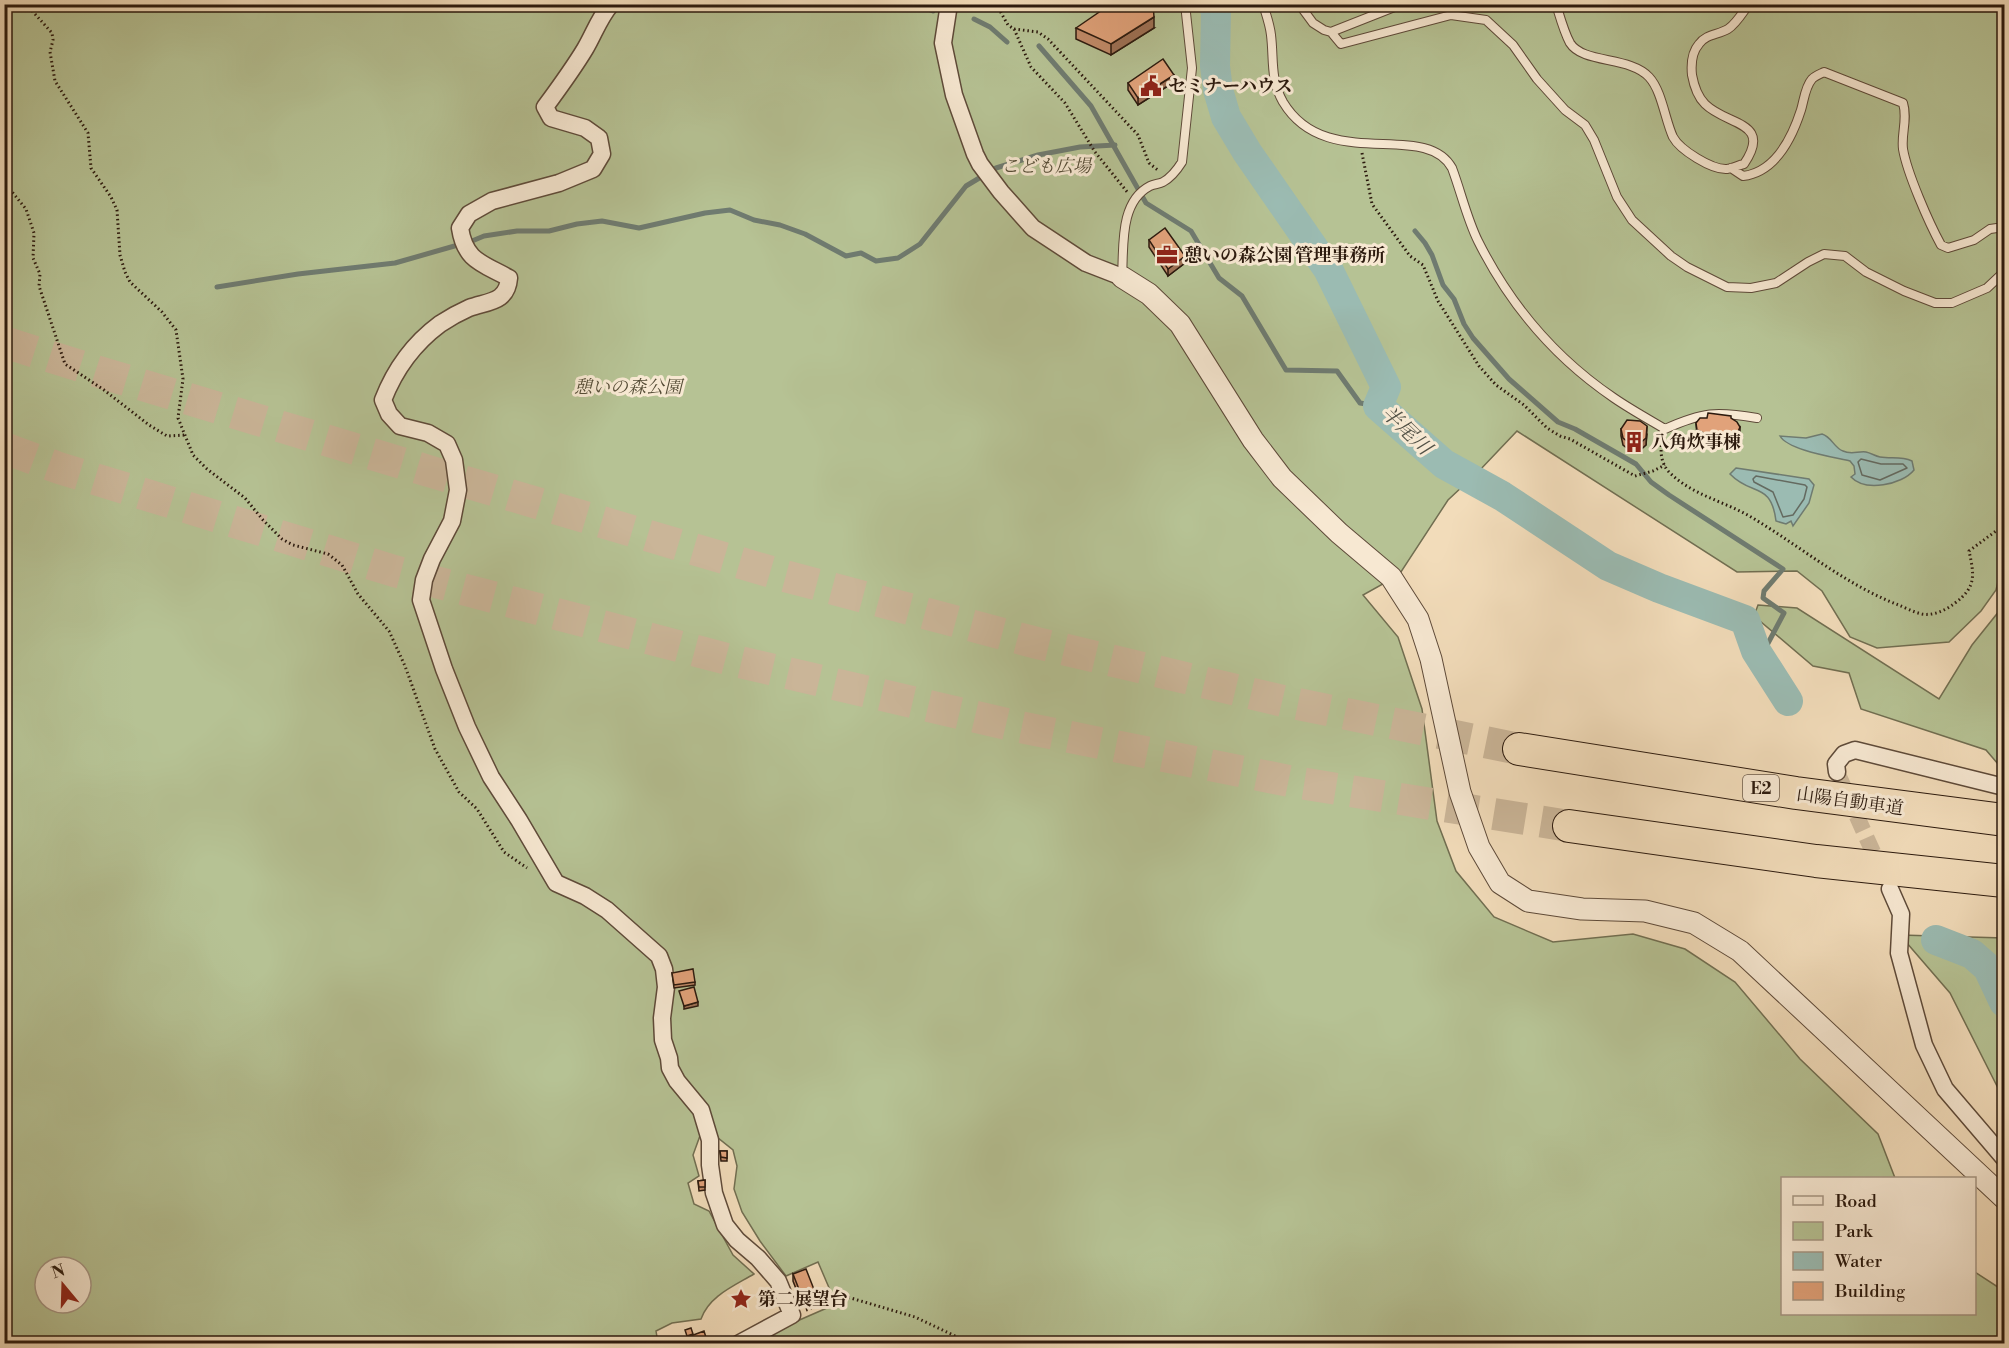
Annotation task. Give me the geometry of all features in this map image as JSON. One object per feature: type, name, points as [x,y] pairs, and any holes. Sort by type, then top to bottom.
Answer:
[{"type":"highway","name":"山陽自動車道","points":[[1519,749],[1807,795],[2004,820]]},
{"type":"highway","points":[[1569,826],[1816,861],[2004,881]]},
{"type":"street","points":[[611,4],[578,60],[545,107],[551,118],[585,128],[599,138],[602,154],[593,169],[559,183],[492,201],[469,214],[460,228],[462,244],[470,256],[509,278],[508,289],[498,299],[468,309],[441,323],[411,350],[391,380],[383,400],[389,414],[400,426],[428,433],[447,444],[454,460],[458,490],[452,521],[424,580],[421,600],[467,728],[491,777],[556,883],[585,896],[607,910],[659,956],[664,969],[666,987],[662,1018],[663,1040],[670,1068],[677,1081],[701,1110],[710,1140],[710,1165],[714,1193],[725,1225],[778,1281],[792,1315],[738,1344]]},
{"type":"street","points":[[949,4],[943,43],[954,95],[975,154],[995,184],[1033,228],[1086,263],[1122,277],[1149,294],[1180,324],[1253,441],[1282,478],[1339,533],[1391,577],[1418,619],[1431,659],[1460,792],[1479,847],[1500,883],[1528,901],[1582,909],[1644,911],[1694,923],[1740,951],[2004,1198]]},
{"type":"street","points":[[1837,772],[1836,764],[1844,754],[1855,750],[2004,786]]},
{"type":"street","points":[[1890,889],[1901,914],[1899,953],[1924,1045],[1945,1089],[2004,1158]]},
{"type":"lane","points":[[1122,277],[1126,218],[1134,200],[1149,187],[1174,175],[1182,162],[1192,68],[1185,4]]},
{"type":"lane","points":[[1263,4],[1271,34],[1272,69],[1276,87],[1284,103],[1294,115],[1319,135],[1335,140],[1361,144],[1420,146],[1434,150],[1446,158],[1452,168],[1477,240],[1499,280],[1532,326],[1561,356],[1594,384],[1614,399],[1665,429],[1700,415],[1727,413],[1756,418]]},
{"type":"lane","points":[[1299,4],[1313,23],[1331,32],[1341,44],[1451,15],[1486,20],[1513,45],[1537,79],[1565,110],[1585,125],[1594,140],[1617,197],[1632,220],[1671,256],[1726,287],[1751,288],[1776,283],[1824,254],[1845,256],[1866,272],[1935,303],[1952,303],[1987,288],[2004,272]]},
{"type":"lane","points":[[1331,32],[1401,4]]},
{"type":"lane","points":[[1556,4],[1570,42],[1576,50],[1633,66],[1642,71],[1653,83],[1673,137],[1677,142],[1700,160],[1726,169],[1744,164],[1754,150],[1754,139],[1749,129],[1707,106],[1698,95],[1691,66],[1699,44],[1708,36],[1729,29],[1749,4]]},
{"type":"lane","points":[[1731,168],[1743,176],[1754,175],[1765,169],[1789,140],[1807,88],[1813,78],[1824,72],[1903,103],[1906,112],[1902,136],[1908,168],[1941,245],[1948,248],[1974,240],[1990,230],[2004,227]]},
{"type":"path","points":[[26,4],[52,33],[50,52],[56,81],[88,133],[91,168],[117,210],[120,223],[120,255],[124,272],[130,282],[162,312],[176,330],[183,379],[178,417],[193,455],[207,469],[245,498],[282,539],[293,545],[328,554],[342,565],[358,594],[389,631],[405,666],[435,749],[459,792],[477,809],[504,852],[523,866],[537,871],[548,871]]},
{"type":"path","points":[[996,4],[1008,25],[1014,29],[1038,32],[1048,39],[1138,135],[1149,162],[1166,180]]},
{"type":"path","points":[[1014,29],[1031,67],[1065,103],[1095,152],[1134,200]]},
{"type":"path","points":[[1361,144],[1372,204],[1410,256],[1423,265],[1438,301],[1457,334],[1479,366],[1496,385],[1524,405],[1542,423],[1560,436],[1570,439],[1635,476],[1665,465]]},
{"type":"path","points":[[4,182],[26,209],[34,234],[33,258],[40,274],[39,286],[65,364],[167,436],[186,435]]},
{"type":"path","points":[[1665,429],[1660,449],[1665,465],[1694,491],[1751,517],[1856,584],[1884,599],[1921,614],[1933,614],[1946,609],[1969,590],[1973,581],[1970,550],[2004,525]]},
{"type":"path","points":[[792,1315],[844,1296],[915,1317],[972,1344]]},
{"type":"green space","points":[[5,5],[2004,5],[2004,556],[1996,590],[1981,611],[1949,642],[1877,648],[1850,637],[1822,591],[1797,571],[1737,572],[1517,431],[1448,500],[1399,575],[1363,595],[1398,637],[1422,709],[1437,821],[1456,871],[1494,917],[1553,942],[1633,934],[1685,949],[1735,982],[1800,1059],[1878,1134],[1895,1177],[1781,1177],[1781,1315],[1976,1315],[1976,1273],[2004,1291],[2004,1343],[747,1343],[836,1304],[818,1262],[786,1276],[742,1212],[734,1189],[737,1166],[733,1150],[718,1138],[701,1133],[693,1155],[699,1176],[688,1183],[694,1204],[709,1211],[733,1255],[754,1274],[716,1298],[701,1319],[672,1323],[656,1331],[658,1343],[5,1344]]},
{"type":"green space","points":[[1758,605],[1797,608],[1939,699],[1972,645],[2004,605],[2004,771],[1986,750],[1861,709],[1849,673],[1813,666],[1754,616]]},
{"type":"green space","points":[[1900,935],[2004,938],[2004,1100],[1950,993]]},
{"type":"water","points":[[1822,434],[1843,451],[1866,452],[1880,457],[1908,459],[1912,461],[1914,470],[1901,480],[1883,485],[1857,482],[1851,477],[1855,474],[1854,466],[1850,461],[1801,449],[1780,436],[1806,438]]},
{"type":"water","points":[[1736,468],[1809,479],[1814,485],[1809,503],[1793,526],[1791,521],[1786,524],[1776,521],[1770,500],[1730,474]]},
{"type":"building","points":[[1111,4],[1153,4],[1154,17],[1111,44],[1076,28]]},
{"type":"building","name":"セミナーハウス","points":[[1163,59],[1174,75],[1138,98],[1128,83]]},
{"type":"building","name":"憩いの森公園 管理事務所","points":[[1165,228],[1185,256],[1168,269],[1149,240]]},
{"type":"building","points":[[1708,413],[1731,416],[1740,427],[1737,434],[1729,436],[1724,433],[1706,434],[1697,430],[1696,423],[1700,418],[1707,418]]},
{"type":"building","name":"八角炊事棟","points":[[1627,420],[1640,421],[1647,426],[1646,438],[1638,445],[1632,445],[1623,438],[1621,429]]},
{"type":"building","points":[[693,969],[695,982],[674,985],[672,973]]},
{"type":"building","points":[[694,987],[698,1002],[684,1006],[679,991]]},
{"type":"building","points":[[720,1151],[727,1151],[727,1158],[721,1157]]},
{"type":"building","points":[[705,1180],[705,1187],[699,1187],[698,1181]]},
{"type":"building","points":[[806,1269],[815,1292],[802,1297],[793,1274]]},
{"type":"building","points":[[691,1328],[693,1334],[687,1336],[685,1330]]},
{"type":"building","points":[[704,1331],[708,1344],[691,1344],[688,1337]]},
{"type":"waterway","points":[[915,4],[933,11]]},
{"type":"waterway","name":"半尾川","points":[[1213,4],[1216,12],[1215,66],[1218,90],[1226,117],[1247,152],[1328,269],[1386,387],[1378,406],[1444,464],[1502,496],[1608,566],[1745,620],[1756,651],[1788,701]]},
{"type":"waterway","points":[[974,19],[990,27],[1007,42]]},
{"type":"waterway","points":[[1039,46],[1091,106],[1146,203],[1191,231],[1219,278],[1242,296],[1286,370],[1337,371],[1360,403],[1378,406]]},
{"type":"waterway","points":[[217,287],[298,274],[395,263],[484,236],[517,231],[549,231],[602,221],[639,228],[705,213],[730,210],[754,220],[780,225],[805,234],[846,256],[861,253],[876,261],[898,258],[920,244],[966,186],[996,168],[1038,155],[1080,147],[1115,145]]},
{"type":"waterway","points":[[1415,231],[1432,255],[1443,285],[1454,299],[1464,324],[1473,338],[1509,379],[1558,422],[1575,429],[1636,464],[1651,482],[1669,495],[1783,569],[1764,591],[1763,598],[1784,613],[1766,647],[1765,666]]},
{"type":"waterway","name":"半尾川","points":[[1936,940],[1972,954],[1988,968],[2004,1002]]},
{"type":"tunnel","points":[[4,342],[785,576],[1037,643],[1283,701],[1519,749]]},
{"type":"tunnel","points":[[4,448],[59,468],[394,571],[727,659],[1015,726],[1294,782],[1569,826]]},
{"type":"tunnel","points":[[1837,772],[1882,872]]},
{"type":"place","name":"セミナーハウス","points":[[1151,86]]},
{"type":"place","name":"憩いの森公園 管理事務所","points":[[1167,255]]},
{"type":"place","name":"八角炊事棟","points":[[1634,442]]},
{"type":"place","name":"第二展望台","points":[[741,1299]]},
{"type":"park label","name":"こども広場","points":[[1046,166]]},
{"type":"park label","name":"憩いの森公園","points":[[628,387]]}]
